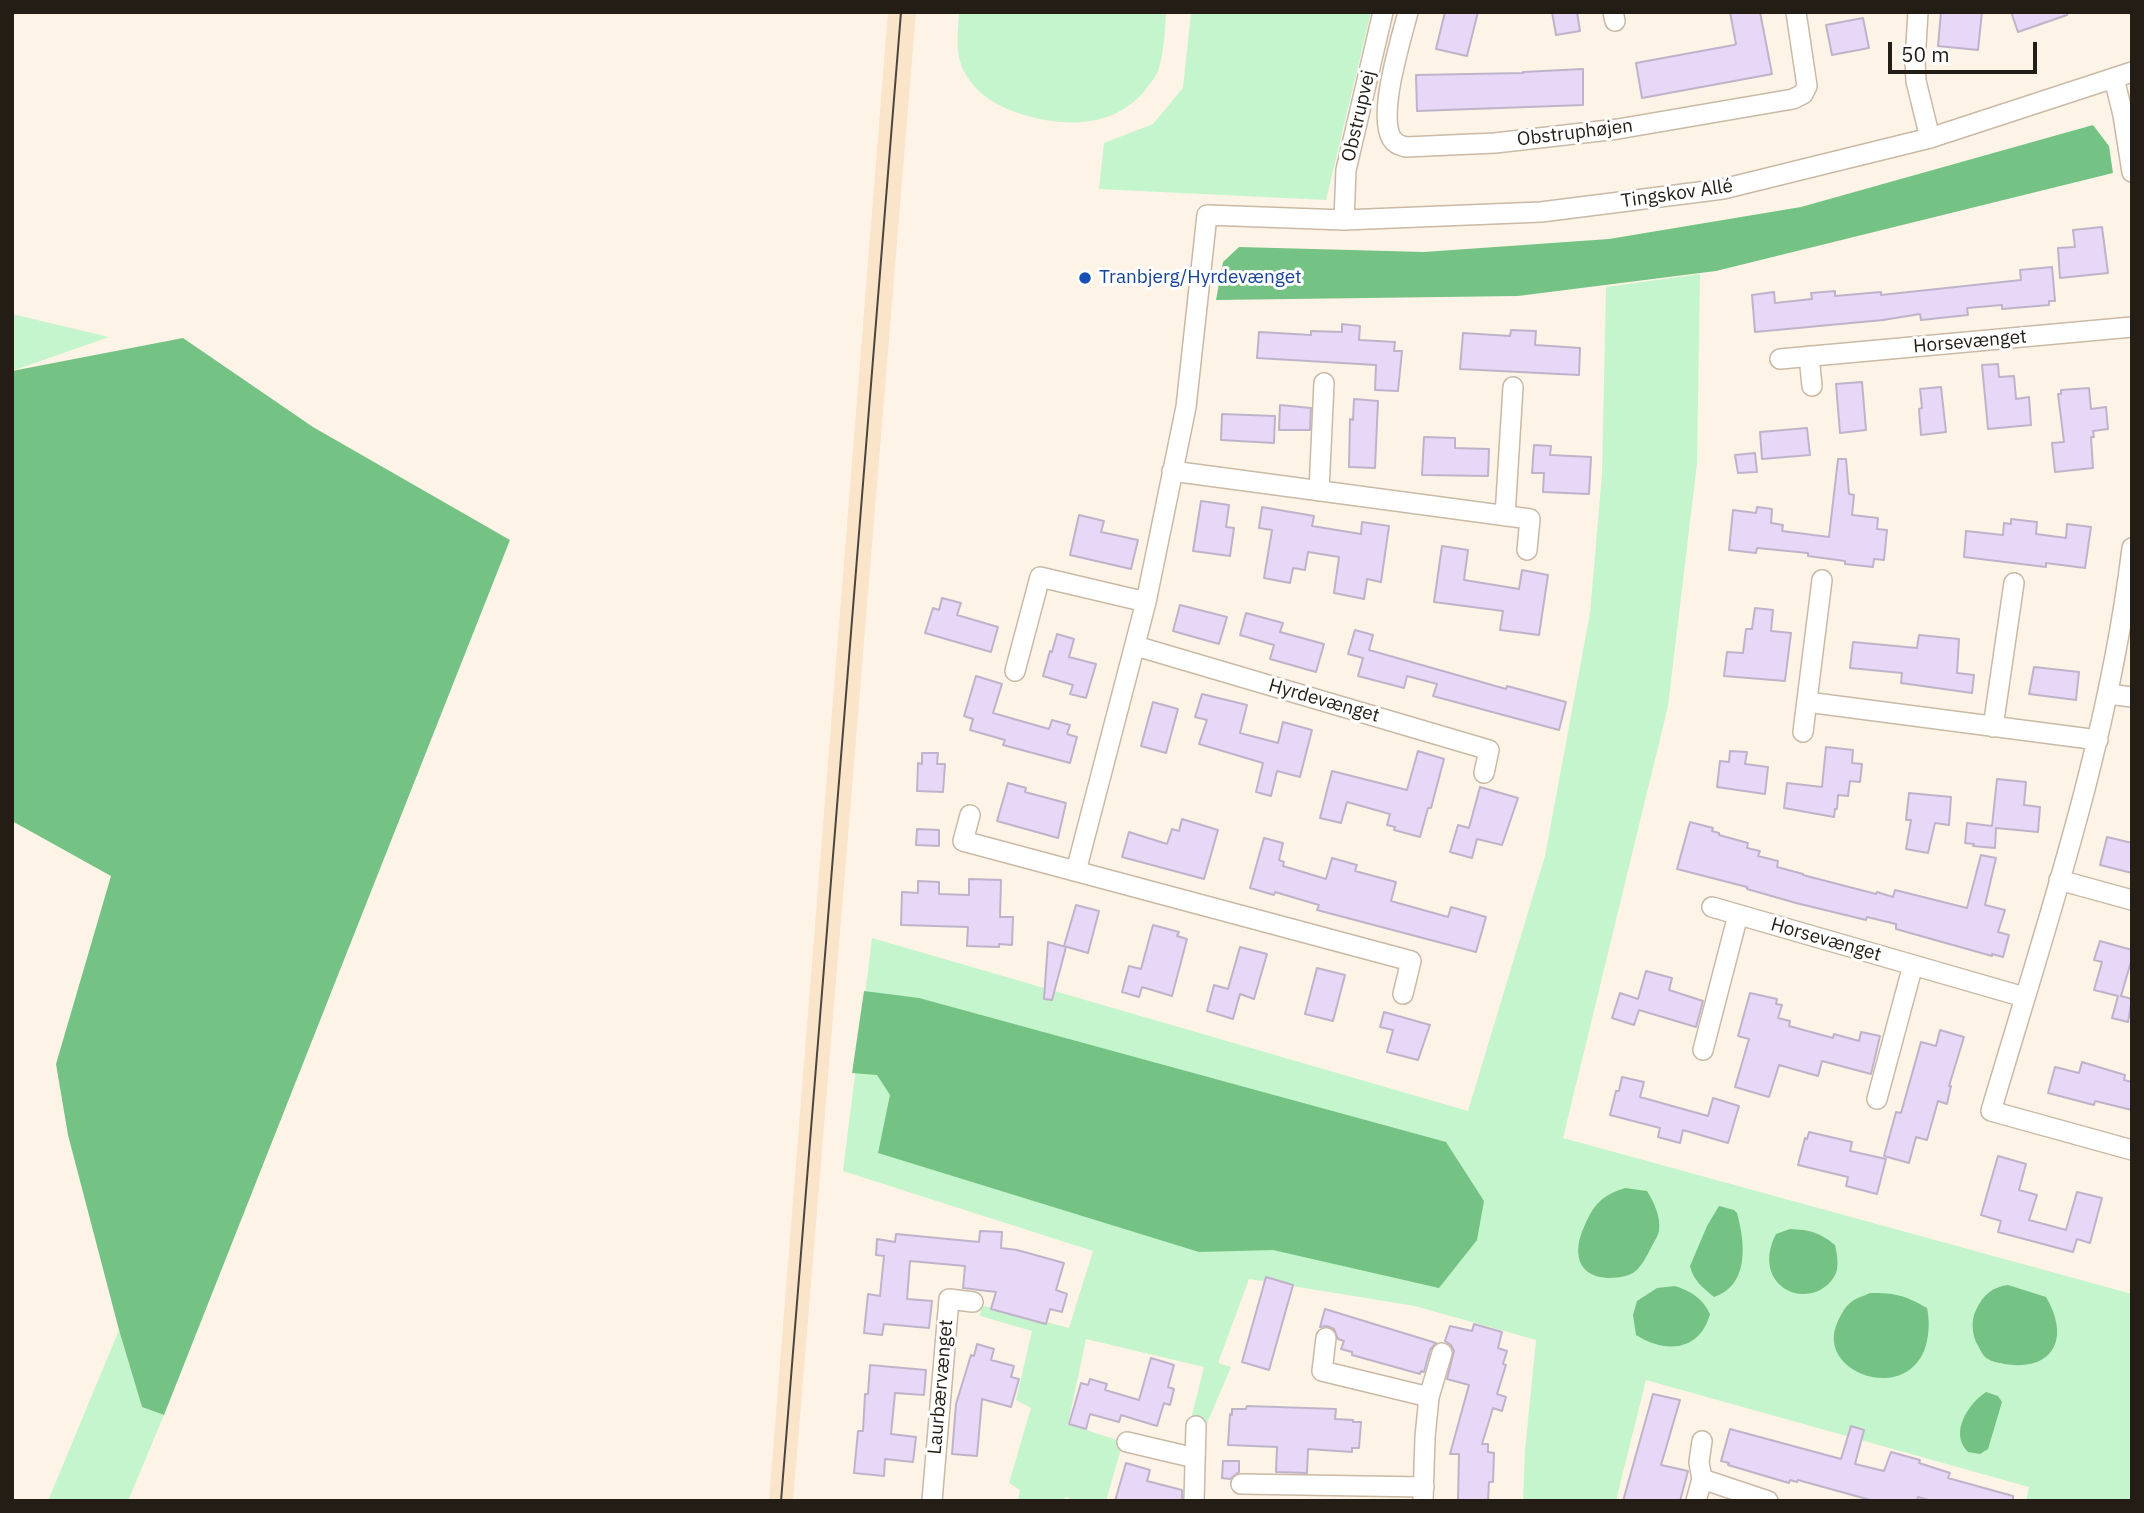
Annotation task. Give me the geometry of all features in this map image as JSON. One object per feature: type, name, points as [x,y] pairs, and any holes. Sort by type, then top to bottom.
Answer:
[{"type":"street","name":"Obstrupvej","points":[[1344,220],[1346,170],[1383,12]]},
{"type":"street","name":"Obstruphøjen","points":[[1408,12],[1388,94],[1391,137],[1396,144],[1406,147],[1495,143],[1618,129],[1793,99],[1803,94],[1807,86],[1796,12]]},
{"type":"street","points":[[1918,12],[1916,81],[1930,138]]},
{"type":"street","name":"Tingskov Allé","points":[[1172,471],[1186,407],[1207,215],[1344,220],[1541,212],[1723,189],[1930,138],[2123,75]]},
{"type":"street","points":[[2123,75],[2123,115],[2132,172]]},
{"type":"street","name":"Horsevænget","points":[[1780,359],[2132,327]]},
{"type":"street","points":[[1809,356],[1812,386]]},
{"type":"street","points":[[1319,491],[1324,383]]},
{"type":"street","points":[[1505,516],[1513,387]]},
{"type":"street","points":[[1076,871],[1136,646],[1172,471],[1530,519],[1527,550]]},
{"type":"street","points":[[2132,548],[2108,694],[2086,790],[1991,1111],[2132,1150]]},
{"type":"street","points":[[1015,671],[1040,577],[1146,603]]},
{"type":"street","points":[[1804,732],[1822,580]]},
{"type":"street","points":[[1993,727],[2014,583]]},
{"type":"street","name":"Hyrdevænget","points":[[1136,646],[1489,750],[1485,773]]},
{"type":"street","points":[[2108,694],[2132,697]]},
{"type":"street","points":[[1807,702],[2098,740]]},
{"type":"street","points":[[970,816],[963,841],[1411,961],[1403,994]]},
{"type":"street","points":[[2059,880],[2132,900]]},
{"type":"street","name":"Horsevænget","points":[[1712,907],[2024,997]]},
{"type":"street","points":[[1703,1050],[1738,915]]},
{"type":"street","points":[[1877,1099],[1913,965]]},
{"type":"street","name":"Laurbærvænget","points":[[932,1501],[948,1299],[973,1302]]},
{"type":"street","points":[[1326,1338],[1322,1371],[1429,1397]]},
{"type":"street","points":[[1241,1484],[1424,1494],[1429,1397],[1442,1353]]},
{"type":"street","points":[[1194,1501],[1196,1426]]},
{"type":"street","points":[[1696,1501],[1702,1479],[1699,1462],[1702,1441]]},
{"type":"street","points":[[1127,1443],[1195,1458]]},
{"type":"street","points":[[1702,1479],[1768,1501]]},
{"type":"shaded area","points":[[888,12],[916,12],[793,1501],[769,1501]]},
{"type":"green space","points":[[959,12],[1166,12],[1160,64],[1154,78],[1134,101],[1107,117],[1092,121],[1060,122],[1028,116],[993,102],[978,90],[966,75],[958,52]]},
{"type":"green space","points":[[1191,12],[1371,12],[1326,200],[1099,189],[1104,143],[1153,124],[1183,88]]},
{"type":"green space","points":[[2093,125],[2109,146],[2113,173],[1716,271],[1518,296],[1216,300],[1223,262],[1239,247],[1424,252],[1609,239],[1801,207]]},
{"type":"green space","points":[[1700,274],[1697,463],[1668,706],[1563,1138],[2132,1294],[2132,1501],[2026,1501],[2029,1487],[1646,1380],[1616,1501],[1523,1501],[1525,1450],[1536,1340],[1415,1306],[1249,1279],[1218,1363],[1231,1367],[1205,1428],[1190,1423],[1204,1367],[1086,1339],[1068,1424],[1123,1442],[1106,1501],[1078,1501],[1065,1497],[1064,1501],[1018,1501],[1020,1490],[1009,1483],[1031,1408],[1016,1400],[1032,1331],[980,1316],[981,1305],[1069,1328],[1093,1251],[843,1171],[872,938],[1468,1111],[1545,856],[1590,613],[1602,475],[1606,287]]},
{"type":"green space","points":[[12,314],[109,337],[12,371]]},
{"type":"green space","points":[[183,338],[313,427],[510,540],[164,1415],[142,1407],[68,1135],[56,1064],[111,876],[12,821],[12,371]]},
{"type":"green space","points":[[864,991],[919,998],[1446,1142],[1484,1201],[1477,1240],[1439,1288],[1273,1250],[1199,1252],[878,1153],[890,1095],[877,1075],[852,1073]]},
{"type":"green space","points":[[1625,1188],[1647,1191],[1658,1215],[1658,1233],[1644,1261],[1633,1273],[1614,1278],[1597,1276],[1589,1273],[1580,1261],[1578,1253],[1581,1236],[1591,1212],[1599,1202]]},
{"type":"green space","points":[[1719,1206],[1737,1213],[1743,1249],[1739,1273],[1734,1283],[1714,1297],[1696,1280],[1690,1266],[1707,1226]]},
{"type":"green space","points":[[1790,1229],[1814,1232],[1835,1245],[1837,1269],[1824,1288],[1798,1294],[1776,1281],[1770,1268],[1770,1253],[1776,1234]]},
{"type":"green space","points":[[2008,1285],[2046,1297],[2053,1312],[2057,1338],[2046,1357],[2035,1363],[2021,1365],[1991,1361],[1984,1356],[1976,1342],[1973,1322],[1979,1305],[1993,1290]]},
{"type":"green space","points":[[1675,1286],[1696,1296],[1710,1314],[1698,1336],[1680,1346],[1670,1346],[1659,1345],[1636,1335],[1633,1315],[1637,1301],[1657,1288]]},
{"type":"green space","points":[[1870,1293],[1900,1296],[1927,1308],[1928,1330],[1924,1351],[1913,1367],[1899,1375],[1882,1378],[1865,1375],[1851,1368],[1839,1357],[1834,1342],[1840,1317],[1854,1300]]},
{"type":"green space","points":[[119,1330],[142,1407],[164,1415],[128,1501],[48,1501]]},
{"type":"green space","points":[[1986,1392],[1998,1396],[2002,1402],[1988,1449],[1980,1454],[1968,1452],[1960,1436],[1963,1419],[1967,1411]]},
{"type":"building","points":[[1445,12],[1478,12],[1467,56],[1436,49]]},
{"type":"building","points":[[1552,12],[1577,12],[1580,31],[1556,35]]},
{"type":"building","points":[[1730,12],[1760,12],[1772,74],[1642,98],[1636,63],[1736,44]]},
{"type":"building","points":[[1941,12],[1982,12],[1978,50],[1938,46]]},
{"type":"building","points":[[2011,12],[2067,12],[2067,15],[2018,32]]},
{"type":"building","points":[[1863,18],[1869,48],[1832,55],[1826,25]]},
{"type":"building","points":[[1583,69],[1583,105],[1417,111],[1416,75]]},
{"type":"building","points":[[2102,227],[2108,273],[2060,278],[2058,248],[2075,247],[2073,230]]},
{"type":"building","points":[[2052,267],[2055,301],[2049,301],[2049,305],[2002,309],[2002,305],[1967,308],[1968,315],[1921,320],[1920,314],[1755,332],[1752,295],[1774,292],[1775,303],[1812,299],[1811,293],[1835,291],[1835,296],[1881,292],[1881,295],[2021,280],[2020,270]]},
{"type":"building","points":[[1342,324],[1360,326],[1359,340],[1395,342],[1394,351],[1402,351],[1398,391],[1375,390],[1376,365],[1257,358],[1259,332],[1311,335],[1311,331],[1342,332]]},
{"type":"building","points":[[1511,330],[1536,331],[1535,345],[1580,348],[1579,375],[1460,369],[1463,333],[1510,336]]},
{"type":"building","points":[[1998,364],[1999,377],[2014,376],[2016,399],[2029,397],[2031,425],[1988,429],[1982,365]]},
{"type":"building","points":[[1862,382],[1866,430],[1840,433],[1836,384]]},
{"type":"building","points":[[1941,387],[1946,432],[1921,435],[1920,389]]},
{"type":"building","points":[[2089,388],[2091,409],[2106,407],[2108,429],[2093,431],[2093,468],[2055,472],[2052,443],[2064,442],[2058,394],[2061,394],[2061,390]]},
{"type":"building","points":[[1354,399],[1378,401],[1375,468],[1349,467],[1350,419],[1353,420]]},
{"type":"building","points":[[1280,405],[1311,408],[1310,430],[1279,430]]},
{"type":"building","points":[[1222,414],[1275,416],[1274,443],[1221,440]]},
{"type":"building","points":[[1807,428],[1810,455],[1762,459],[1760,432]]},
{"type":"building","points":[[1424,437],[1455,438],[1455,448],[1489,449],[1488,476],[1422,475]]},
{"type":"building","points":[[1534,445],[1551,446],[1550,455],[1591,457],[1589,494],[1543,492],[1544,473],[1532,473]]},
{"type":"building","points":[[1755,453],[1757,472],[1738,473],[1735,455]]},
{"type":"building","points":[[1838,459],[1846,459],[1849,494],[1854,495],[1852,515],[1878,518],[1877,529],[1887,530],[1884,560],[1874,559],[1873,567],[1845,564],[1845,561],[1808,556],[1808,553],[1757,548],[1756,553],[1729,550],[1733,510],[1756,513],[1757,507],[1772,509],[1771,523],[1783,525],[1782,531],[1829,537]]},
{"type":"building","points":[[1201,501],[1229,505],[1226,527],[1234,528],[1230,556],[1193,551]]},
{"type":"building","points":[[1262,507],[1314,516],[1312,526],[1361,534],[1362,522],[1389,526],[1381,582],[1367,579],[1364,599],[1334,593],[1339,557],[1308,552],[1305,570],[1293,568],[1290,583],[1264,578],[1272,530],[1259,528]]},
{"type":"building","points":[[1079,515],[1104,521],[1101,532],[1138,540],[1131,569],[1070,555]]},
{"type":"building","points":[[2011,519],[2037,522],[2036,534],[2066,538],[2067,524],[2091,527],[2085,568],[2046,563],[2046,567],[1964,557],[1966,531],[2003,535],[2004,523],[2011,524]]},
{"type":"building","points":[[1442,546],[1468,550],[1464,580],[1519,589],[1522,570],[1548,575],[1539,635],[1500,630],[1503,611],[1434,602]]},
{"type":"building","points":[[942,598],[961,603],[957,615],[998,627],[991,652],[925,633],[933,608],[939,610]]},
{"type":"building","points":[[1180,605],[1227,617],[1219,644],[1173,631]]},
{"type":"building","points":[[1755,608],[1773,610],[1771,631],[1791,633],[1785,681],[1724,676],[1727,652],[1743,653],[1746,629],[1752,629]]},
{"type":"building","points":[[1246,613],[1283,623],[1280,632],[1324,644],[1316,672],[1270,659],[1274,645],[1240,635]]},
{"type":"building","points":[[1355,630],[1373,635],[1369,650],[1506,689],[1507,686],[1566,702],[1559,730],[1433,696],[1437,684],[1407,676],[1404,688],[1358,676],[1363,658],[1348,654]]},
{"type":"building","points":[[1057,634],[1074,639],[1069,657],[1096,664],[1086,698],[1070,694],[1073,685],[1043,676]]},
{"type":"building","points":[[1919,635],[1959,639],[1957,673],[1974,675],[1972,693],[1901,683],[1902,673],[1850,668],[1853,642],[1917,648]]},
{"type":"building","points":[[2034,667],[2079,672],[2076,700],[2029,694]]},
{"type":"building","points":[[976,676],[1002,684],[993,713],[1049,729],[1052,720],[1070,725],[1067,734],[1077,737],[1070,763],[1003,745],[1005,740],[970,730],[973,719],[964,716]]},
{"type":"building","points":[[1202,694],[1247,705],[1240,733],[1278,743],[1283,722],[1312,730],[1300,777],[1277,771],[1271,796],[1256,792],[1263,763],[1199,744],[1207,720],[1195,717]]},
{"type":"building","points":[[1153,702],[1178,709],[1166,753],[1141,746]]},
{"type":"building","points":[[1826,747],[1853,750],[1852,763],[1862,764],[1860,782],[1850,781],[1848,796],[1838,795],[1834,817],[1784,808],[1787,783],[1822,787]]},
{"type":"building","points":[[1418,751],[1444,759],[1420,837],[1394,830],[1395,827],[1387,825],[1390,814],[1347,802],[1341,823],[1320,818],[1332,771],[1407,790]]},
{"type":"building","points":[[1730,751],[1747,752],[1745,764],[1768,767],[1765,794],[1717,787],[1720,761],[1729,762]]},
{"type":"building","points":[[922,753],[938,753],[937,764],[945,764],[943,792],[917,791],[918,763],[922,764]]},
{"type":"building","points":[[1997,779],[2026,782],[2024,805],[2040,807],[2038,832],[1996,828],[1995,848],[1965,843],[1967,823],[1992,826]]},
{"type":"building","points":[[1008,783],[1026,788],[1025,792],[1066,803],[1058,838],[997,821]]},
{"type":"building","points":[[1480,787],[1518,798],[1502,845],[1477,839],[1472,858],[1450,852],[1458,825],[1469,828]]},
{"type":"building","points":[[1909,793],[1951,797],[1949,825],[1935,823],[1928,853],[1906,849],[1911,820],[1906,820]]},
{"type":"building","points":[[1182,819],[1218,830],[1204,879],[1122,857],[1129,832],[1167,844],[1172,829],[1179,831]]},
{"type":"building","points":[[1690,822],[1713,828],[1712,831],[1719,835],[1748,843],[1747,848],[1760,851],[1758,856],[1778,861],[1777,867],[1876,894],[1877,892],[1893,897],[1895,890],[1967,908],[1981,855],[1996,858],[1985,905],[2005,910],[1998,932],[2009,935],[2003,957],[1896,929],[1896,924],[1867,917],[1866,920],[1796,903],[1677,869]]},
{"type":"building","points":[[917,829],[939,830],[939,846],[916,845]]},
{"type":"building","points":[[2107,837],[2132,843],[2132,873],[2100,865]]},
{"type":"building","points":[[1264,838],[1283,843],[1279,860],[1284,862],[1283,866],[1326,879],[1332,858],[1357,865],[1355,871],[1396,882],[1391,901],[1448,917],[1451,907],[1486,917],[1476,952],[1317,910],[1319,905],[1275,892],[1274,895],[1250,888]]},
{"type":"building","points":[[969,879],[1001,880],[1000,917],[1013,917],[1012,945],[967,946],[968,927],[901,925],[902,892],[918,893],[918,881],[939,882],[939,894],[969,895]]},
{"type":"building","points":[[1076,905],[1099,911],[1088,953],[1064,946]]},
{"type":"building","points":[[1153,925],[1179,932],[1177,936],[1187,939],[1172,996],[1142,987],[1139,997],[1122,992],[1129,966],[1141,969]]},
{"type":"building","points":[[2100,941],[2132,950],[2121,996],[2132,999],[2128,1022],[2112,1018],[2118,996],[2094,990],[2102,962],[2094,960]]},
{"type":"building","points":[[1048,942],[1066,947],[1052,1000],[1044,999]]},
{"type":"building","points":[[1240,947],[1267,954],[1254,999],[1240,994],[1233,1019],[1207,1011],[1214,985],[1228,989]]},
{"type":"building","points":[[1317,968],[1345,975],[1333,1021],[1305,1014]]},
{"type":"building","points":[[1646,971],[1672,978],[1669,990],[1703,1001],[1696,1027],[1639,1010],[1634,1025],[1612,1018],[1620,993],[1638,999]]},
{"type":"building","points":[[1750,993],[1777,999],[1776,1004],[1782,1005],[1778,1018],[1790,1021],[1789,1026],[1833,1038],[1834,1034],[1859,1041],[1861,1032],[1880,1036],[1871,1074],[1822,1061],[1818,1076],[1779,1065],[1769,1097],[1735,1087],[1749,1039],[1738,1036]]},
{"type":"building","points":[[1384,1012],[1430,1025],[1418,1060],[1387,1052],[1393,1030],[1380,1027]]},
{"type":"building","points":[[1940,1030],[1964,1037],[1949,1086],[1947,1104],[1938,1101],[1927,1140],[1916,1137],[1909,1163],[1884,1156],[1896,1112],[1901,1113],[1921,1042],[1936,1046]]},
{"type":"building","points":[[2082,1062],[2125,1075],[2124,1080],[2132,1082],[2132,1110],[2095,1101],[2094,1105],[2048,1093],[2055,1067],[2079,1073]]},
{"type":"building","points":[[1622,1077],[1644,1082],[1640,1097],[1708,1116],[1713,1098],[1739,1106],[1728,1143],[1683,1130],[1680,1143],[1658,1137],[1660,1128],[1610,1115]]},
{"type":"building","points":[[1809,1132],[1852,1142],[1850,1151],[1886,1159],[1877,1194],[1846,1186],[1848,1177],[1798,1165]]},
{"type":"building","points":[[1998,1156],[2026,1164],[2019,1190],[2037,1195],[2029,1220],[2066,1230],[2077,1192],[2102,1198],[2090,1243],[2077,1239],[2073,1252],[1998,1232],[2001,1221],[1981,1215]]},
{"type":"building","points":[[980,1231],[1002,1232],[1001,1248],[1064,1263],[1056,1290],[1067,1294],[1062,1312],[1050,1309],[1046,1324],[991,1309],[996,1292],[963,1288],[965,1266],[910,1261],[907,1299],[932,1301],[929,1328],[884,1324],[882,1335],[864,1333],[868,1294],[880,1296],[884,1256],[876,1255],[877,1239],[895,1242],[896,1234],[979,1242]]},
{"type":"building","points":[[1266,1277],[1293,1285],[1269,1370],[1242,1362]]},
{"type":"building","points":[[1325,1309],[1436,1343],[1430,1350],[1424,1372],[1421,1371],[1420,1374],[1352,1355],[1352,1352],[1341,1349],[1344,1341],[1338,1339],[1334,1329],[1320,1327]]},
{"type":"building","points":[[1474,1324],[1502,1332],[1498,1348],[1507,1351],[1503,1364],[1506,1365],[1497,1394],[1506,1397],[1502,1411],[1493,1408],[1482,1444],[1488,1444],[1488,1452],[1494,1453],[1493,1482],[1489,1482],[1488,1501],[1458,1501],[1459,1454],[1450,1454],[1469,1385],[1447,1379],[1454,1351],[1445,1341],[1450,1326],[1472,1331]]},
{"type":"building","points":[[977,1344],[994,1349],[991,1360],[1014,1366],[1011,1377],[1019,1379],[1011,1407],[982,1399],[977,1456],[952,1454],[956,1404]]},
{"type":"building","points":[[1151,1358],[1174,1365],[1168,1387],[1174,1389],[1170,1405],[1164,1403],[1157,1426],[1121,1415],[1119,1422],[1090,1414],[1086,1429],[1069,1424],[1081,1383],[1088,1385],[1090,1379],[1107,1384],[1105,1390],[1139,1400]]},
{"type":"building","points":[[870,1365],[926,1370],[924,1395],[895,1393],[891,1434],[916,1437],[913,1462],[885,1459],[884,1476],[854,1473],[858,1431],[863,1431]]},
{"type":"building","points":[[1653,1394],[1680,1400],[1661,1465],[1688,1471],[1680,1501],[1623,1501]]},
{"type":"building","points":[[1247,1406],[1336,1409],[1335,1419],[1361,1422],[1359,1448],[1352,1448],[1352,1452],[1308,1449],[1307,1473],[1276,1472],[1277,1447],[1228,1445],[1232,1409],[1246,1409]]},
{"type":"building","points":[[1851,1426],[1864,1430],[1855,1464],[1884,1471],[1891,1452],[1920,1460],[1919,1463],[1950,1473],[1948,1478],[2013,1496],[2013,1501],[1932,1501],[1918,1497],[1917,1501],[1874,1501],[1798,1480],[1790,1480],[1789,1483],[1721,1461],[1730,1429],[1841,1459]]},
{"type":"building","points":[[1223,1461],[1239,1461],[1239,1472],[1230,1479],[1222,1478]]},
{"type":"building","points":[[1126,1463],[1150,1470],[1147,1481],[1182,1490],[1182,1501],[1115,1501]]},
{"type":"tram line","points":[[781,1501],[901,12]]},
{"type":"place","name":"Tranbjerg/Hyrdevænget","points":[[1085,278]]}]
